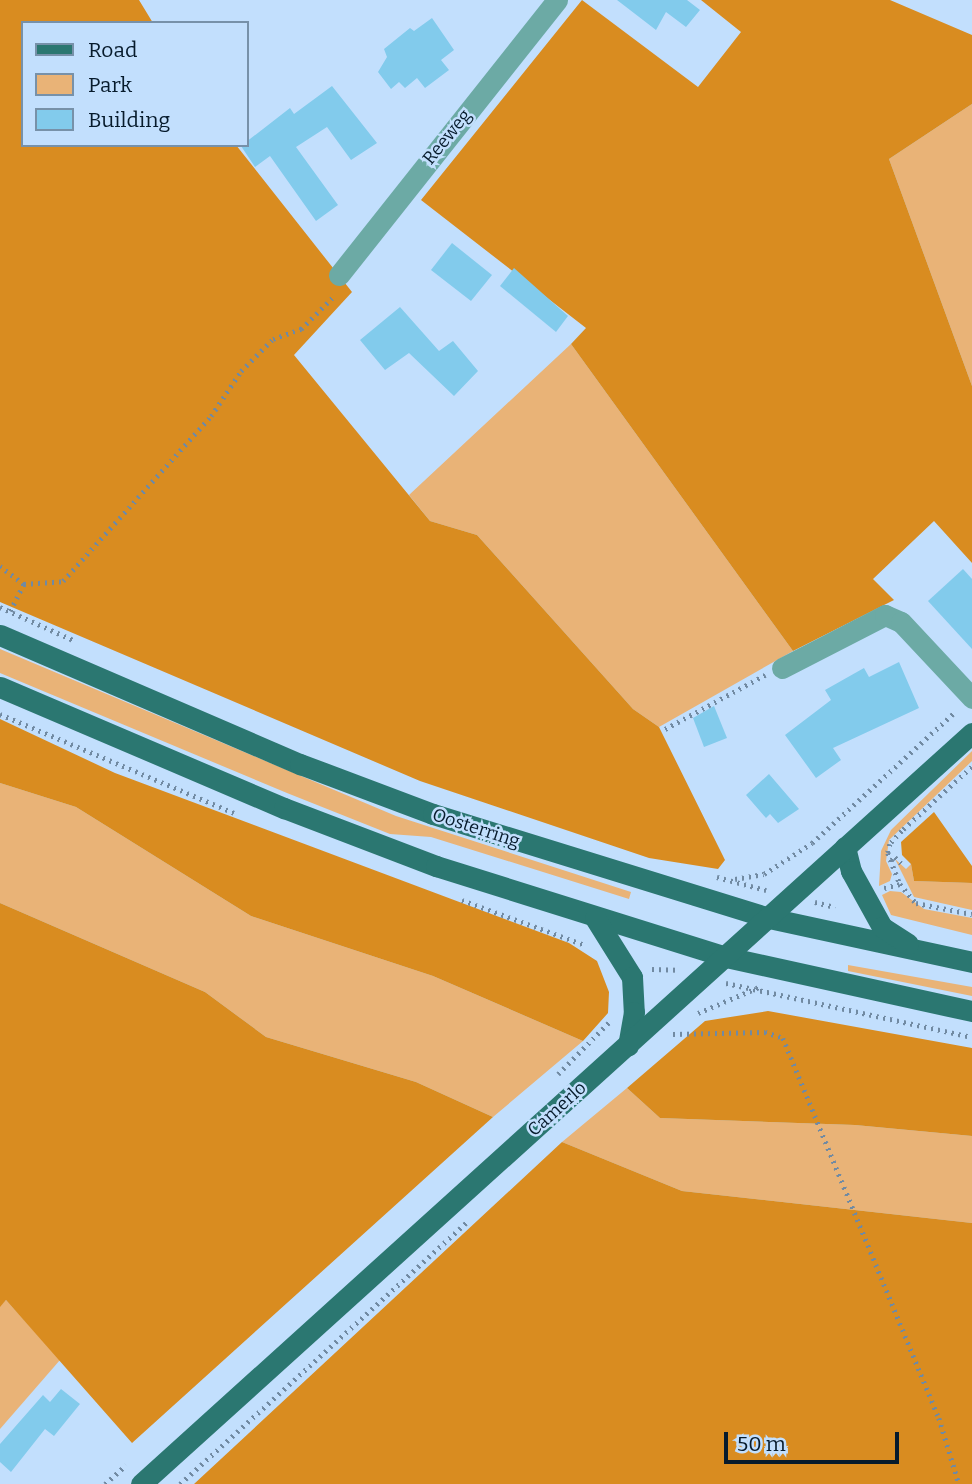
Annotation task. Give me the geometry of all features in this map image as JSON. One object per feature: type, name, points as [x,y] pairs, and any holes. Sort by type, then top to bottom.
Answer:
[{"type":"main road","name":"Oosterring","points":[[0,635],[300,764],[433,814],[769,918],[972,962]]},
{"type":"main road","points":[[0,687],[284,808],[436,866],[726,957],[972,1011]]},
{"type":"main road","name":"Camerlo","points":[[141,1484],[972,733]]},
{"type":"main road","points":[[845,847],[851,871],[882,927],[920,952]]},
{"type":"main road","points":[[595,918],[632,977],[634,1012],[628,1045]]},
{"type":"street","name":"Reeweg","points":[[339,275],[557,0]]},
{"type":"street","points":[[782,668],[885,615],[901,622],[972,697]]},
{"type":"path","points":[[0,566],[24,584],[63,581],[211,416],[241,371],[274,339],[300,329],[335,294],[339,275]]},
{"type":"path","points":[[10,611],[24,584]]},
{"type":"path","points":[[0,607],[85,645]]},
{"type":"path","points":[[665,729],[736,688],[782,668]]},
{"type":"path","points":[[767,890],[732,880],[764,874],[812,844],[972,697]]},
{"type":"path","points":[[972,767],[890,844],[891,860],[900,884],[916,903],[972,914]]},
{"type":"path","points":[[891,860],[895,857],[905,867]]},
{"type":"path","points":[[879,890],[900,884]]},
{"type":"path","points":[[448,895],[578,942]]},
{"type":"path","points":[[809,901],[835,907]]},
{"type":"path","points":[[659,966],[684,971]]},
{"type":"path","points":[[724,982],[972,1037]]},
{"type":"path","points":[[688,1020],[729,997],[755,991]]},
{"type":"path","points":[[592,1042],[612,1018]]},
{"type":"path","points":[[663,1044],[681,1027]]},
{"type":"path","points":[[673,1034],[765,1032],[783,1038],[939,1418],[959,1484]]},
{"type":"path","points":[[180,1484],[478,1212]]},
{"type":"green space","points":[[972,104],[972,386],[889,159]]},
{"type":"green space","points":[[571,344],[793,651],[659,727],[633,709],[477,535],[430,521],[409,495]]},
{"type":"green space","points":[[0,649],[396,816],[631,892],[629,899],[431,837],[390,834],[0,673]]},
{"type":"green space","points":[[972,751],[972,761],[889,840],[886,861],[892,874],[890,881],[879,886],[881,851],[891,830]]},
{"type":"green space","points":[[0,783],[76,807],[251,916],[433,976],[583,1041],[493,1117],[416,1082],[266,1037],[205,992],[0,903]]},
{"type":"green space","points":[[895,859],[906,869],[911,864],[914,881],[972,883],[972,910],[914,897]]},
{"type":"green space","points":[[890,891],[901,892],[924,909],[972,918],[972,935],[891,915],[882,895]]},
{"type":"green space","points":[[848,965],[972,987],[972,996],[848,971]]},
{"type":"green space","points":[[627,1088],[660,1118],[855,1125],[972,1136],[972,1223],[682,1191],[562,1142]]},
{"type":"green space","points":[[6,1300],[60,1360],[0,1429],[0,1306]]},
{"type":"shaded area","points":[[0,0],[139,0],[152,21],[21,21],[21,147],[238,147],[352,292],[294,355],[430,521],[477,535],[633,709],[659,727],[725,860],[718,869],[649,858],[420,781],[0,602]]},
{"type":"shaded area","points":[[582,0],[698,87],[741,32],[701,0],[890,0],[972,35],[972,104],[889,159],[972,386],[972,563],[934,521],[873,579],[894,600],[793,651],[571,344],[586,328],[421,200]]},
{"type":"shaded area","points":[[0,719],[115,773],[569,943],[597,961],[609,992],[608,1013],[583,1041],[433,976],[251,916],[76,807],[0,783]]},
{"type":"shaded area","points":[[934,812],[972,866],[972,883],[914,881],[911,864],[902,855],[901,842]]},
{"type":"shaded area","points":[[0,903],[205,992],[266,1037],[416,1082],[493,1117],[132,1443],[6,1300],[0,1307]]},
{"type":"shaded area","points":[[768,1011],[972,1048],[972,1136],[855,1125],[660,1118],[627,1088],[705,1021]]},
{"type":"shaded area","points":[[562,1142],[682,1191],[972,1223],[972,1484],[194,1484]]},
{"type":"building","points":[[617,0],[687,0],[700,10],[686,27],[666,12],[656,30]]},
{"type":"building","points":[[432,18],[454,50],[441,60],[449,70],[425,88],[417,78],[405,88],[399,82],[391,89],[378,72],[387,57],[384,49],[410,28],[414,31]]},
{"type":"building","points":[[332,86],[377,143],[351,160],[327,127],[296,147],[338,205],[316,221],[270,156],[255,167],[242,147],[248,147],[248,141],[290,108],[294,114]]},
{"type":"building","points":[[452,243],[492,275],[471,301],[431,270]]},
{"type":"building","points":[[514,268],[568,316],[556,332],[500,286]]},
{"type":"building","points":[[400,307],[439,351],[453,341],[478,371],[454,396],[409,353],[385,370],[360,340]]},
{"type":"building","points":[[963,569],[972,579],[972,649],[928,601]]},
{"type":"building","points":[[899,662],[919,708],[833,748],[841,760],[816,778],[785,735],[831,700],[825,690],[864,668],[869,677]]},
{"type":"building","points":[[714,706],[727,738],[704,747],[693,718]]},
{"type":"building","points":[[769,774],[799,809],[778,823],[770,814],[766,818],[746,795]]},
{"type":"building","points":[[61,1389],[80,1404],[54,1436],[45,1429],[11,1472],[0,1462],[0,1444],[43,1395],[50,1402]]}]
